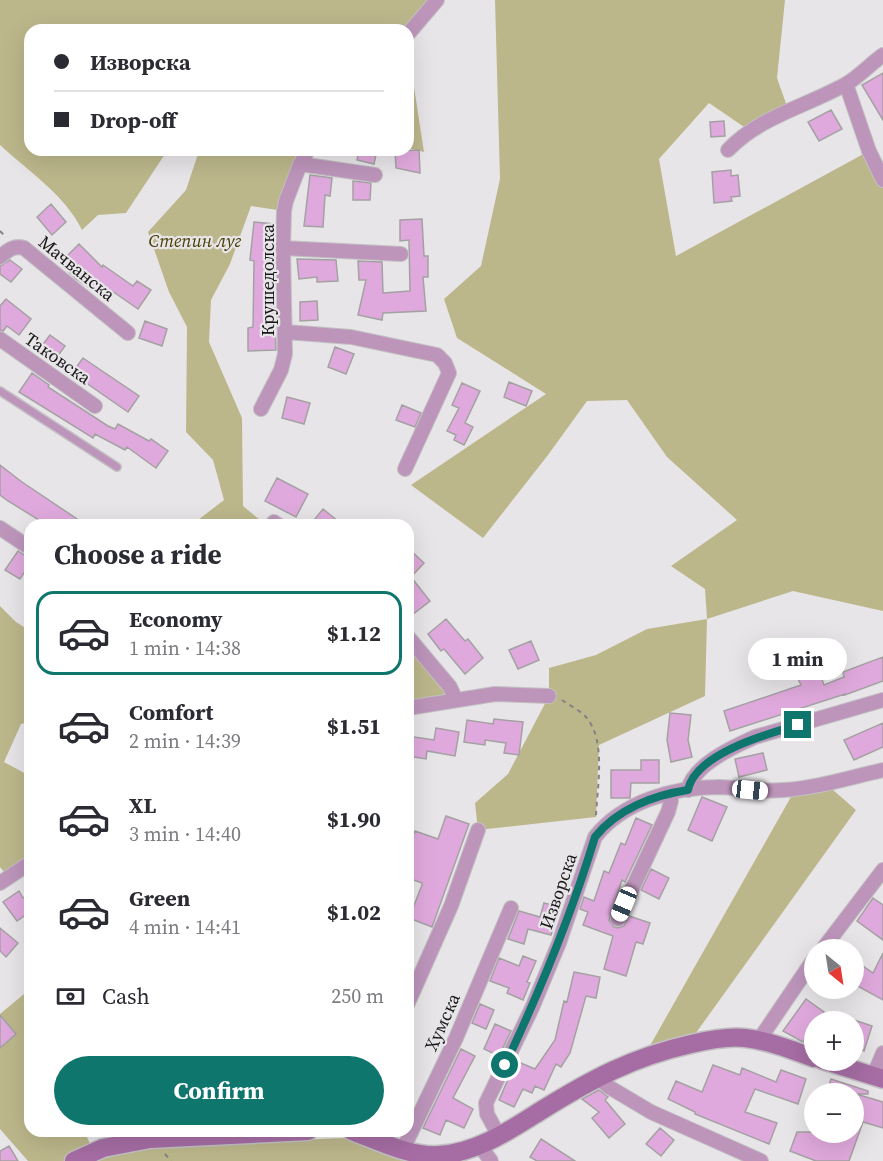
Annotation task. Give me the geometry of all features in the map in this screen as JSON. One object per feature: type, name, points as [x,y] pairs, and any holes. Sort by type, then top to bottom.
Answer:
[{"type":"street","points":[[414,27],[437,0]]},
{"type":"street","points":[[728,150],[740,137],[762,124],[846,84],[883,55]]},
{"type":"street","points":[[846,84],[868,151],[883,180]]},
{"type":"street","name":"Крушедолска","points":[[261,409],[281,370],[285,354],[283,248],[286,201],[305,156]]},
{"type":"street","points":[[300,164],[375,175]]},
{"type":"street","name":"Мачванска","points":[[0,257],[10,249],[24,248],[128,333]]},
{"type":"street","points":[[283,248],[401,254]]},
{"type":"street","points":[[286,332],[351,337],[437,355],[445,363],[449,373],[405,469]]},
{"type":"street","name":"Таковска","points":[[0,339],[95,406]]},
{"type":"street","points":[[0,528],[24,544]]},
{"type":"street","points":[[414,644],[450,687],[456,700]]},
{"type":"street","points":[[414,707],[495,694],[554,697]]},
{"type":"street","points":[[688,790],[691,779],[697,773],[720,755],[755,737],[883,700]]},
{"type":"street","name":"Изворска","points":[[499,1136],[487,1114],[486,1102],[532,1008],[559,943],[595,837],[604,826],[616,816],[643,802],[670,793],[719,788],[762,792],[786,790],[883,770]]},
{"type":"street","points":[[618,919],[668,812],[671,801],[670,793]]},
{"type":"street","points":[[414,989],[451,906],[478,830]]},
{"type":"street","points":[[0,883],[24,867]]},
{"type":"street","points":[[830,939],[883,870]]},
{"type":"street","name":"Хумска","points":[[414,1126],[456,1038],[511,908]]},
{"type":"street","points":[[759,1040],[804,974]]},
{"type":"street","points":[[369,1137],[426,1158],[480,1146],[624,1064],[698,1042],[724,1038],[759,1040],[804,1055]]},
{"type":"street","points":[[856,1071],[878,1078],[883,1053]]},
{"type":"street","points":[[598,1077],[609,1087],[651,1112],[761,1161]]},
{"type":"street","points":[[74,1161],[103,1148],[133,1142],[187,1137]]},
{"type":"street","name":"Хумска","points":[[403,1149],[409,1137]]},
{"type":"street","points":[[480,1146],[491,1161]]},
{"type":"lane","points":[[0,392],[117,467]]},
{"type":"path","points":[[554,697],[585,716],[596,732],[599,745],[595,837]]},
{"type":"green space","points":[[0,0],[437,0],[414,24],[24,24],[24,156],[164,156],[126,213],[98,215],[82,230],[75,217],[56,195],[0,145]]},
{"type":"green space","points":[[495,0],[785,0],[777,78],[789,112],[750,131],[709,103],[659,159],[676,256],[869,151],[883,177],[883,611],[793,591],[707,619],[705,589],[671,566],[737,520],[667,457],[627,400],[587,401],[483,538],[411,485],[546,394],[457,338],[444,299],[481,266],[500,179]]},
{"type":"green space","points":[[414,87],[424,152],[414,150]]},
{"type":"green space","name":"Степин луг","points":[[197,156],[306,156],[284,211],[251,206],[230,264],[211,300],[209,342],[242,418],[243,506],[259,519],[199,519],[224,500],[213,460],[186,432],[187,327],[169,292],[148,232],[186,190]]},
{"type":"green space","points":[[0,606],[24,627],[24,723],[21,724],[4,762],[24,773],[24,867],[8,877],[0,867]]},
{"type":"green space","points":[[707,619],[705,696],[599,745],[596,817],[478,830],[475,803],[508,774],[549,696],[549,668],[596,655],[647,629]]},
{"type":"green space","points":[[414,647],[456,700],[414,707]]},
{"type":"green space","points":[[825,783],[856,810],[688,1044],[643,1058],[796,788]]},
{"type":"green space","points":[[24,994],[24,1137],[87,1137],[94,1152],[74,1161],[28,1161],[0,1129],[0,1014]]},
{"type":"green space","points":[[349,1138],[405,1161],[87,1161],[143,1145]]},
{"type":"building","points":[[883,73],[883,120],[862,85]]},
{"type":"building","points":[[831,110],[842,129],[819,141],[808,122]]},
{"type":"building","points":[[724,121],[725,136],[711,137],[710,122]]},
{"type":"building","points":[[414,150],[419,150],[420,173],[396,168],[395,156],[414,156]]},
{"type":"building","points":[[358,156],[376,156],[374,164],[357,160]]},
{"type":"building","points":[[731,170],[731,176],[738,175],[740,196],[731,197],[732,201],[714,203],[712,172]]},
{"type":"building","points":[[310,175],[332,178],[330,196],[325,195],[323,227],[304,226]]},
{"type":"building","points":[[353,181],[371,183],[370,200],[353,200]]},
{"type":"building","points":[[51,204],[66,222],[52,235],[37,217]]},
{"type":"building","points":[[422,219],[424,256],[428,256],[428,277],[423,277],[426,311],[383,313],[382,320],[358,315],[366,280],[359,280],[358,261],[382,262],[383,293],[410,291],[409,240],[400,241],[400,220]]},
{"type":"building","points":[[254,222],[275,224],[272,263],[266,262],[265,298],[274,298],[276,350],[248,351],[248,328],[253,327],[254,261],[250,260]]},
{"type":"building","points":[[79,244],[102,267],[103,265],[133,286],[137,281],[151,290],[138,309],[112,291],[106,299],[76,279],[60,263]]},
{"type":"building","points":[[297,259],[336,260],[338,281],[317,282],[317,277],[299,279]]},
{"type":"building","points":[[10,260],[22,269],[11,282],[0,274],[0,266]]},
{"type":"building","points":[[6,299],[31,319],[19,335],[7,326],[3,331],[0,330],[0,306]]},
{"type":"building","points":[[317,301],[318,320],[300,321],[300,302]]},
{"type":"building","points":[[145,321],[167,329],[162,346],[139,338]]},
{"type":"building","points":[[50,335],[65,346],[55,360],[40,348]]},
{"type":"building","points":[[335,347],[354,354],[346,374],[328,367]]},
{"type":"building","points":[[83,358],[139,396],[128,412],[72,373]]},
{"type":"building","points":[[32,373],[49,385],[48,387],[108,426],[115,429],[118,424],[149,441],[151,439],[168,451],[156,468],[127,447],[125,450],[95,434],[93,438],[19,392]]},
{"type":"building","points":[[509,382],[532,391],[526,406],[504,397]]},
{"type":"building","points":[[462,383],[480,391],[465,423],[473,427],[464,445],[454,440],[456,435],[447,431],[459,408],[452,405]]},
{"type":"building","points":[[287,397],[310,403],[304,424],[282,418]]},
{"type":"building","points":[[402,405],[421,413],[415,427],[396,420]]},
{"type":"building","points":[[0,465],[77,519],[37,519],[0,495]]},
{"type":"building","points":[[277,478],[308,494],[296,517],[265,501]]},
{"type":"building","points":[[323,509],[336,519],[315,519]]},
{"type":"building","points":[[18,551],[24,555],[24,573],[20,579],[5,570]]},
{"type":"building","points":[[414,554],[424,563],[414,574]]},
{"type":"building","points":[[414,581],[430,601],[414,613]]},
{"type":"building","points":[[446,619],[465,641],[468,639],[483,658],[465,674],[444,649],[441,651],[428,634]]},
{"type":"building","points":[[531,641],[539,660],[518,669],[509,650]]},
{"type":"building","points":[[883,657],[883,681],[730,731],[724,711],[801,685],[798,679],[819,671],[824,685],[844,677],[843,672]]},
{"type":"building","points":[[670,713],[691,715],[688,740],[692,757],[671,762],[667,740]]},
{"type":"building","points":[[494,719],[523,722],[519,755],[504,753],[506,743],[485,740],[485,745],[464,742],[467,720],[493,724]]},
{"type":"building","points":[[883,723],[883,747],[854,760],[844,740]]},
{"type":"building","points":[[436,728],[459,732],[455,756],[427,751],[426,759],[414,757],[414,737],[434,740]]},
{"type":"building","points":[[763,753],[767,770],[739,777],[735,759]]},
{"type":"building","points":[[641,760],[659,760],[659,783],[631,783],[630,798],[611,798],[611,770],[641,770]]},
{"type":"building","points":[[702,797],[727,807],[712,841],[688,830]]},
{"type":"building","points":[[446,816],[469,824],[432,927],[414,920],[414,905],[422,883],[414,880],[414,834],[415,831],[438,839]]},
{"type":"building","points":[[636,818],[652,825],[625,882],[622,880],[609,920],[614,927],[618,928],[624,926],[629,916],[650,923],[643,944],[636,942],[626,976],[604,969],[613,936],[583,925],[588,912],[580,909],[584,897],[594,901],[604,871],[609,873],[621,843],[625,845]]},
{"type":"building","points":[[651,869],[669,878],[659,899],[641,890]]},
{"type":"building","points":[[19,891],[24,897],[24,916],[17,921],[3,902]]},
{"type":"building","points":[[873,898],[883,905],[883,940],[857,921]]},
{"type":"building","points":[[544,903],[560,907],[551,935],[528,929],[524,944],[508,939],[519,911],[540,917]]},
{"type":"building","points":[[0,928],[18,943],[6,957],[0,951]]},
{"type":"building","points":[[883,953],[883,1000],[864,990],[864,967],[873,973]]},
{"type":"building","points":[[523,956],[536,961],[527,982],[530,983],[523,1000],[507,993],[509,988],[490,981],[499,958],[519,966]]},
{"type":"building","points":[[574,972],[600,977],[596,998],[586,996],[570,1053],[561,1067],[556,1064],[544,1090],[535,1086],[532,1093],[523,1089],[514,1107],[499,1100],[516,1061],[535,1069],[555,1040],[564,1001],[567,1002]]},
{"type":"building","points":[[806,999],[823,1011],[804,1011],[803,1042],[783,1031]]},
{"type":"building","points":[[480,1004],[494,1010],[486,1029],[472,1023]]},
{"type":"building","points":[[0,1015],[16,1034],[0,1048]]},
{"type":"building","points":[[864,1023],[872,1026],[864,1051]]},
{"type":"building","points":[[495,1024],[511,1031],[499,1056],[484,1049]]},
{"type":"building","points":[[461,1049],[475,1056],[453,1098],[473,1109],[464,1128],[446,1120],[440,1135],[423,1128]]},
{"type":"building","points":[[713,1065],[740,1075],[742,1068],[776,1082],[781,1070],[806,1079],[798,1104],[755,1089],[745,1112],[777,1123],[769,1144],[695,1114],[668,1099],[676,1081],[702,1092]]},
{"type":"building","points":[[831,1079],[843,1083],[830,1083]]},
{"type":"building","points":[[599,1090],[608,1097],[605,1100],[625,1124],[609,1138],[592,1118],[599,1112],[582,1099]]},
{"type":"building","points":[[864,1096],[883,1102],[883,1128],[864,1122]]},
{"type":"building","points":[[660,1128],[674,1140],[661,1156],[646,1144]]},
{"type":"building","points":[[797,1132],[804,1132],[804,1143],[855,1143],[849,1161],[816,1161],[790,1151]]},
{"type":"building","points":[[541,1139],[575,1161],[537,1161],[530,1157]]},
{"type":"building","points":[[9,1146],[18,1161],[0,1161],[0,1151]]},
{"type":"route","points":[[505,1065],[559,943],[595,837],[604,826],[616,816],[643,802],[657,796],[688,790],[691,779],[697,773],[736,746],[755,737],[798,725]]}]
